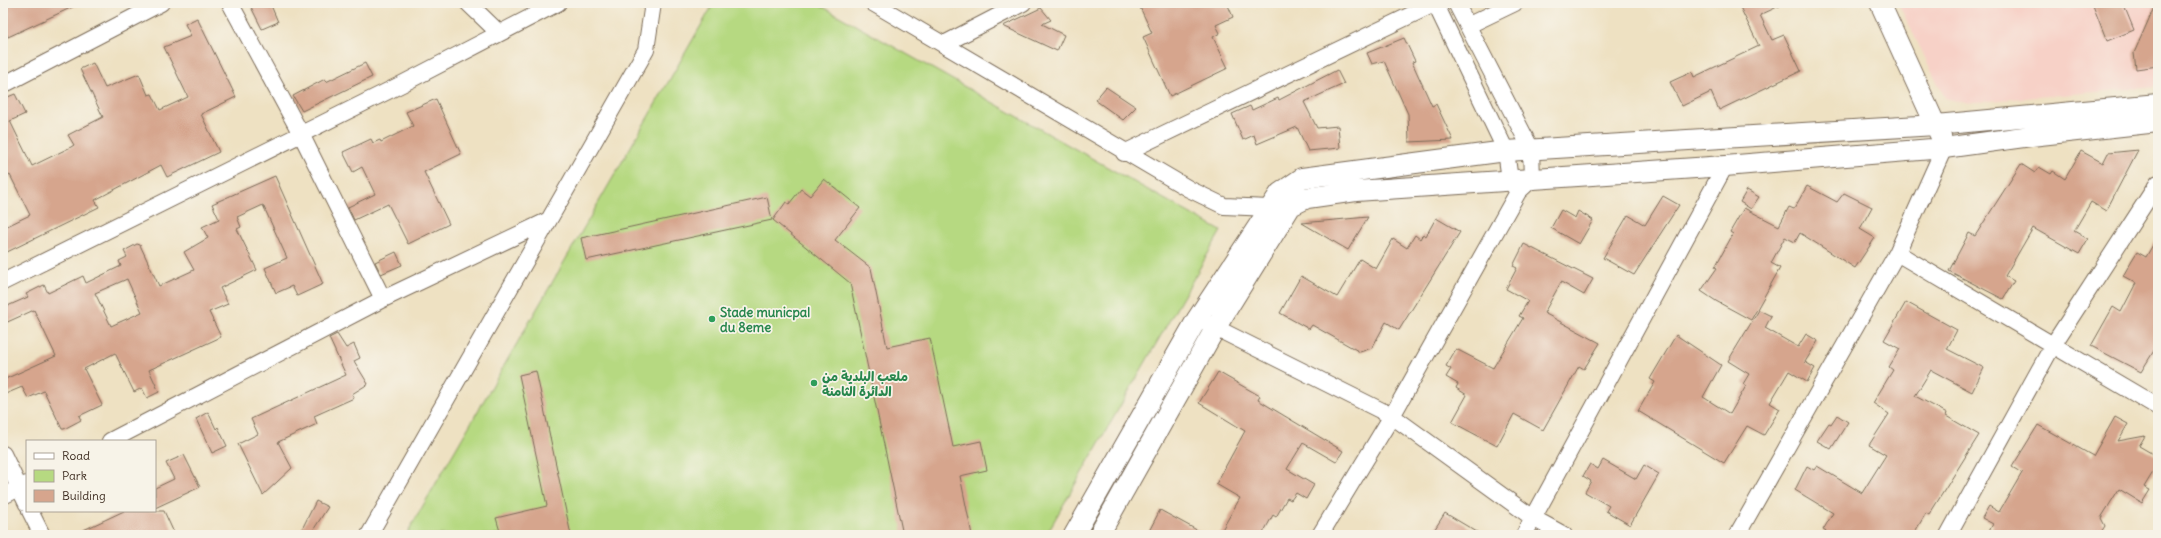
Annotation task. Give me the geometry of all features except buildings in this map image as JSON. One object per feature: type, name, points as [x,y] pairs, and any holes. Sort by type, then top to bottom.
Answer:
[{"type":"street","points":[[3,85],[161,3]]},
{"type":"street","points":[[230,3],[301,134],[384,299]]},
{"type":"street","points":[[468,3],[498,32]]},
{"type":"street","points":[[3,282],[402,84],[498,32],[558,3]]},
{"type":"street","points":[[368,535],[472,356],[547,221],[646,50],[653,3]]},
{"type":"street","points":[[873,3],[1189,189],[1224,206],[1269,208]]},
{"type":"street","points":[[944,44],[1022,3]]},
{"type":"street","points":[[1124,152],[1436,3],[1520,184]]},
{"type":"street","points":[[1320,535],[1392,416],[1520,184],[1531,149],[1456,3]]},
{"type":"street","points":[[1469,26],[1515,3]]},
{"type":"street","points":[[1737,535],[1897,253],[1944,148],[1936,125],[1880,3]]},
{"type":"street","points":[[1074,535],[1197,319],[1280,192],[1302,178],[1506,151],[1936,125],[2158,104]]},
{"type":"street","points":[[1099,535],[1216,327],[1291,206],[1307,198],[1356,191],[1520,184],[1944,148],[2031,136],[2158,122]]},
{"type":"street","points":[[1524,535],[1724,166]]},
{"type":"street","points":[[1948,535],[2053,345],[2158,183]]},
{"type":"street","points":[[112,440],[384,299],[547,221]]},
{"type":"street","points":[[1897,253],[2158,407]]},
{"type":"street","points":[[1197,319],[1216,327],[1392,416],[1533,518],[1564,535]]},
{"type":"street","points":[[3,454],[23,486],[26,500]]},
{"type":"street","points":[[3,496],[23,486]]},
{"type":"street","points":[[30,512],[42,535]]},
{"type":"shaded area","points":[[1898,3],[2158,3],[2158,87],[1965,103],[1945,98]]},
{"type":"green space","name":"ملعب البلدية من الدائرة الثامنة","points":[[714,3],[816,3],[1221,231],[1046,535],[406,535]]},
{"type":"place","name":"Stade municpal du 8eme","points":[[712,319]]},
{"type":"place","name":"ملعب البلدية من الدائرة الثامنة","points":[[814,383]]}]
